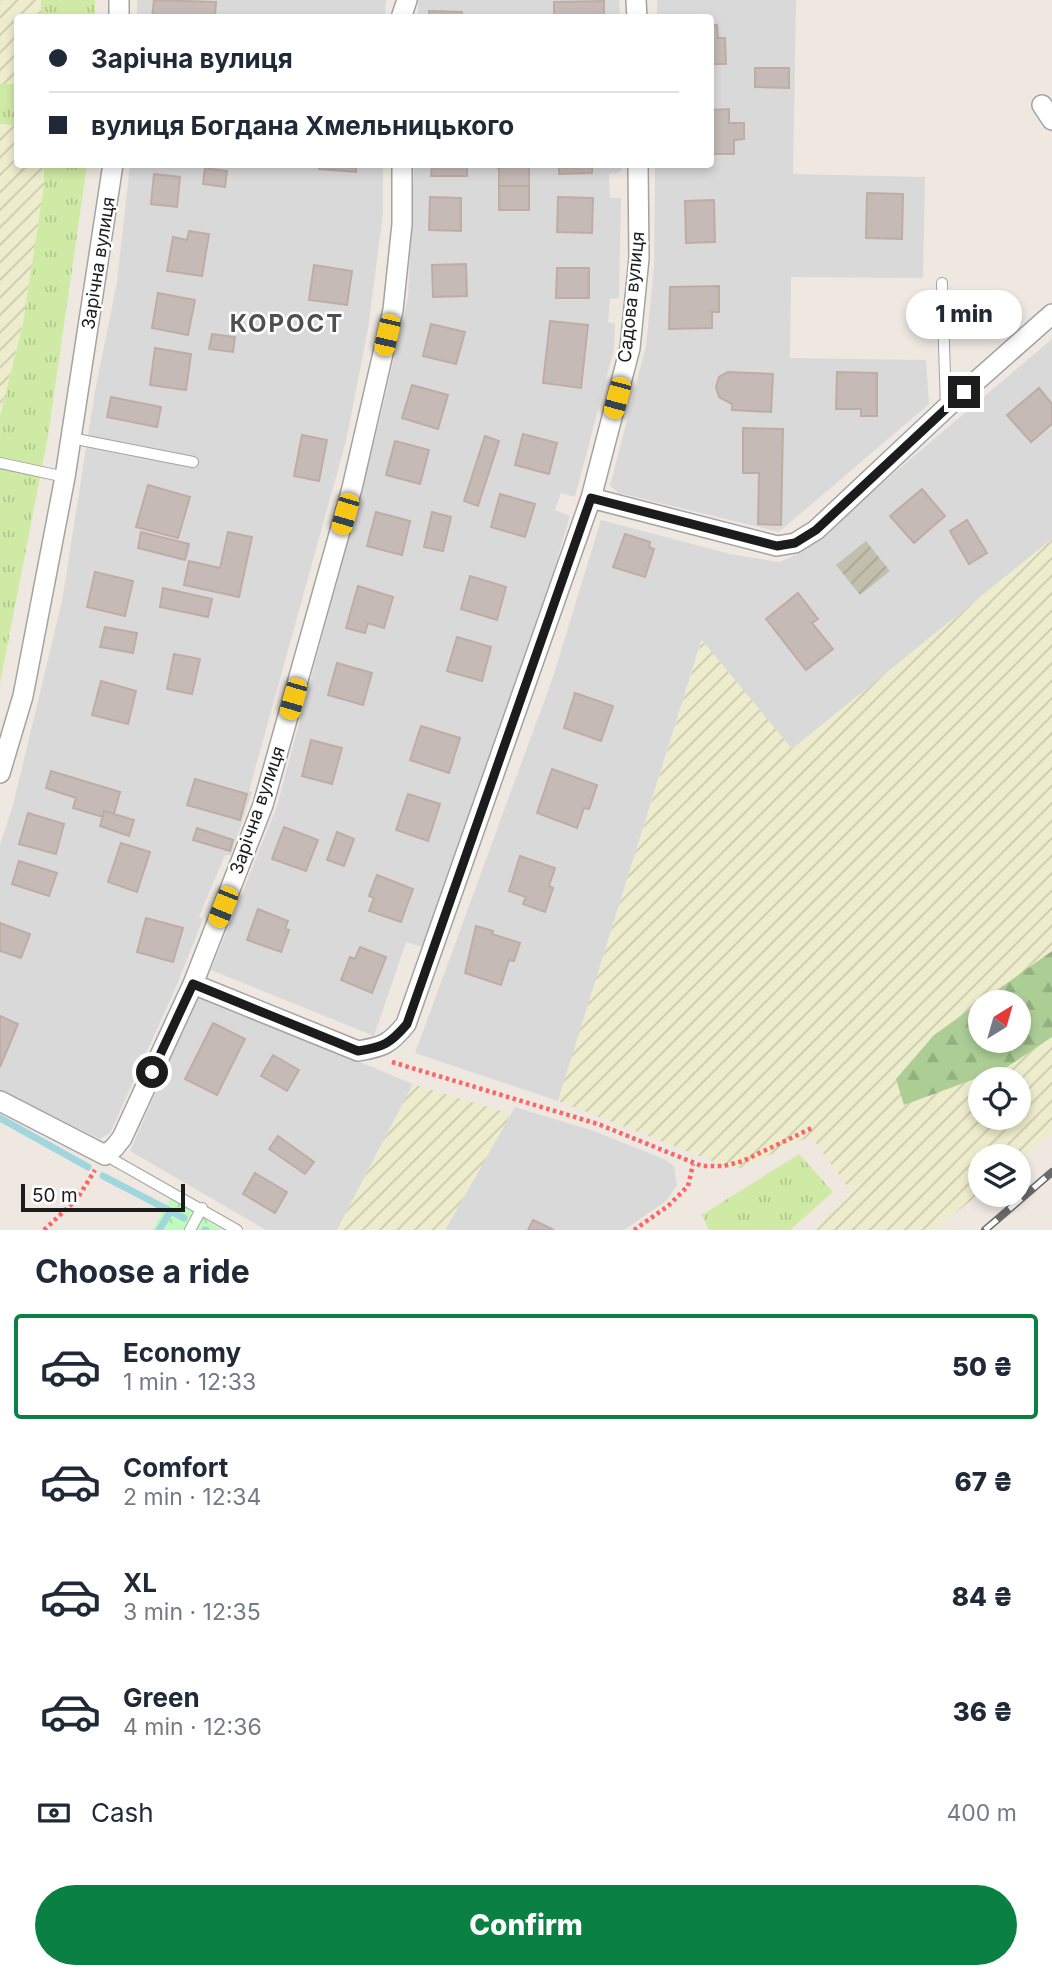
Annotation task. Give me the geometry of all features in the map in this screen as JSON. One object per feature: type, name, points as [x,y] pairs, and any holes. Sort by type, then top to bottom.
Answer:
[{"type":"street","name":"Зарічна вулиця","points":[[0,773],[23,696],[65,477],[112,168]]},
{"type":"street","name":"Зарічна вулиця","points":[[105,1154],[114,1149],[122,1138],[193,984],[263,805],[352,488],[393,310],[402,224],[402,168]]},
{"type":"street","name":"Садова вулиця","points":[[358,1051],[380,1048],[394,1040],[407,1024],[591,498],[630,348],[639,258],[638,168]]},
{"type":"street","points":[[591,498],[777,546],[795,543],[816,530],[946,408],[1052,314]]},
{"type":"street","points":[[193,984],[358,1051]]},
{"type":"street","points":[[0,1101],[105,1154]]},
{"type":"lane","points":[[942,283],[946,408]]},
{"type":"lane","points":[[71,439],[193,462]]},
{"type":"lane","points":[[0,463],[65,477]]},
{"type":"lane","points":[[105,1154],[237,1230]]},
{"type":"lane","points":[[190,1230],[202,1208]]},
{"type":"path","points":[[358,1051],[598,1124],[693,1164],[710,1167],[733,1163],[814,1128]]},
{"type":"path","points":[[44,1230],[77,1199],[105,1154]]},
{"type":"path","points":[[634,1230],[668,1206],[688,1186],[693,1164]]},
{"type":"shaded area","points":[[137,0],[386,0],[385,14],[137,14]]},
{"type":"shaded area","points":[[418,0],[619,0],[620,14],[418,14]]},
{"type":"shaded area","points":[[657,0],[796,0],[793,174],[925,177],[923,278],[791,277],[790,358],[926,360],[929,404],[779,532],[619,493],[610,486],[646,346],[654,267],[655,168],[714,168],[714,14],[657,14]]},
{"type":"shaded area","points":[[130,168],[383,168],[383,213],[368,329],[346,441],[249,791],[252,792],[231,855],[225,855],[199,917],[203,919],[176,987],[110,1133],[100,1139],[0,1090],[0,845],[13,805],[62,601],[95,391],[117,282]]},
{"type":"shaded area","points":[[414,168],[621,168],[618,173],[609,174],[610,198],[621,198],[619,298],[610,299],[608,322],[615,324],[614,349],[575,497],[561,493],[555,510],[570,516],[554,570],[422,947],[406,942],[374,1036],[211,970],[277,806],[379,423],[408,297]]},
{"type":"shaded area","points":[[1052,339],[1052,539],[792,749],[701,641],[558,1101],[415,1053],[553,677],[601,520],[730,554],[779,562],[800,553]]},
{"type":"shaded area","points":[[866,541],[890,571],[860,595],[836,565]]},
{"type":"shaded area","points":[[198,995],[413,1084],[337,1230],[266,1230],[130,1151]]},
{"type":"shaded area","points":[[515,1107],[594,1131],[664,1159],[674,1166],[677,1185],[666,1201],[624,1230],[445,1230]]},
{"type":"green space","points":[[0,0],[41,0],[41,14],[14,14],[14,84],[0,84]]},
{"type":"green space","points":[[41,0],[95,0],[95,14],[41,14]]},
{"type":"green space","points":[[0,84],[14,84],[14,125],[0,124]]},
{"type":"green space","points":[[0,124],[14,125],[14,168],[44,168],[44,185],[23,324],[0,414]]},
{"type":"green space","points":[[44,168],[87,168],[48,436],[0,683],[0,416],[23,324],[44,185]]},
{"type":"green space","points":[[1052,539],[1052,1133],[1031,1151],[1031,1144],[968,1144],[968,1203],[935,1230],[813,1230],[852,1193],[811,1136],[741,1168],[728,1167],[558,1101],[702,640],[792,749]]},
{"type":"green space","points":[[1052,951],[1052,1037],[1031,1051],[1031,990],[997,990]]},
{"type":"green space","points":[[968,1011],[968,1054],[1026,1054],[1007,1067],[968,1067],[968,1081],[904,1105],[896,1079],[934,1035]]},
{"type":"green space","points":[[413,1084],[511,1114],[445,1230],[337,1230]]},
{"type":"green space","points":[[799,1154],[833,1192],[790,1230],[709,1230],[702,1215]]},
{"type":"green space","points":[[171,1198],[222,1230],[152,1230]]},
{"type":"building","points":[[154,0],[216,2],[215,14],[152,14]]},
{"type":"building","points":[[604,1],[604,14],[554,14],[554,2]]},
{"type":"building","points":[[429,11],[462,12],[462,14],[429,14]]},
{"type":"building","points":[[714,25],[717,25],[718,38],[725,38],[726,64],[714,64]]},
{"type":"building","points":[[755,68],[789,68],[789,88],[755,87]]},
{"type":"building","points":[[729,109],[729,123],[744,123],[744,139],[734,140],[734,154],[714,154],[714,110]]},
{"type":"building","points":[[205,168],[227,171],[225,187],[203,184]]},
{"type":"building","points":[[356,168],[356,172],[319,169]]},
{"type":"building","points":[[432,168],[467,168],[467,176],[431,176]]},
{"type":"building","points":[[499,168],[529,168],[529,186],[499,186]]},
{"type":"building","points":[[559,168],[592,168],[592,173],[559,174]]},
{"type":"building","points":[[154,174],[180,177],[177,207],[151,204]]},
{"type":"building","points":[[499,186],[529,186],[529,210],[499,210]]},
{"type":"building","points":[[867,193],[903,194],[902,239],[866,238]]},
{"type":"building","points":[[430,197],[461,198],[461,231],[429,230]]},
{"type":"building","points":[[558,197],[593,198],[592,233],[557,232]]},
{"type":"building","points":[[714,200],[715,242],[686,243],[685,201]]},
{"type":"building","points":[[189,231],[209,234],[202,276],[167,271],[173,237],[187,240]]},
{"type":"building","points":[[466,264],[467,296],[433,297],[432,265]]},
{"type":"building","points":[[314,265],[352,271],[347,305],[309,300]]},
{"type":"building","points":[[557,268],[589,268],[589,298],[556,298]]},
{"type":"building","points":[[719,286],[719,312],[712,312],[712,328],[669,329],[670,287]]},
{"type":"building","points":[[158,293],[195,300],[188,335],[152,328]]},
{"type":"building","points":[[550,321],[588,325],[581,388],[543,383]]},
{"type":"building","points":[[431,324],[465,332],[456,364],[423,356]]},
{"type":"building","points":[[212,334],[235,337],[233,352],[209,349]]},
{"type":"building","points":[[155,348],[191,354],[186,390],[150,385]]},
{"type":"building","points":[[728,372],[773,374],[771,412],[732,410],[732,404],[719,397],[716,387],[719,377]]},
{"type":"building","points":[[837,372],[877,373],[877,416],[861,416],[861,409],[836,409]]},
{"type":"building","points":[[412,385],[448,395],[438,429],[402,418]]},
{"type":"building","points":[[1039,388],[1052,404],[1052,424],[1031,442],[1007,415]]},
{"type":"building","points":[[111,397],[161,407],[157,427],[107,417]]},
{"type":"building","points":[[743,428],[783,429],[781,525],[758,524],[759,473],[743,473]]},
{"type":"building","points":[[523,434],[557,443],[549,474],[515,465]]},
{"type":"building","points":[[302,435],[327,440],[319,481],[294,476]]},
{"type":"building","points":[[485,436],[499,441],[478,506],[464,501]]},
{"type":"building","points":[[395,441],[429,450],[420,484],[386,475]]},
{"type":"building","points":[[148,485],[190,497],[178,538],[136,527]]},
{"type":"building","points":[[922,489],[945,516],[914,543],[890,516]]},
{"type":"building","points":[[500,494],[535,504],[525,537],[491,527]]},
{"type":"building","points":[[376,512],[410,521],[402,555],[367,546]]},
{"type":"building","points":[[432,512],[451,517],[443,551],[424,547]]},
{"type":"building","points":[[967,520],[987,553],[969,564],[950,531]]},
{"type":"building","points":[[141,532],[189,544],[185,560],[138,548]]},
{"type":"building","points":[[228,532],[252,537],[239,597],[184,585],[189,561],[220,568]]},
{"type":"building","points":[[625,534],[650,542],[649,547],[654,549],[645,577],[613,567]]},
{"type":"building","points":[[95,572],[133,581],[125,616],[87,607]]},
{"type":"building","points":[[470,576],[506,587],[497,620],[461,609]]},
{"type":"building","points":[[358,586],[393,597],[384,628],[368,623],[365,633],[346,628]]},
{"type":"building","points":[[163,588],[212,599],[208,617],[160,607]]},
{"type":"building","points":[[798,593],[818,619],[812,623],[833,649],[806,670],[766,619]]},
{"type":"building","points":[[105,627],[137,633],[133,653],[100,647]]},
{"type":"building","points":[[457,637],[491,647],[482,681],[447,671]]},
{"type":"building","points":[[174,654],[200,659],[192,694],[167,689]]},
{"type":"building","points":[[337,663],[372,673],[363,705],[328,695]]},
{"type":"building","points":[[101,681],[136,691],[128,724],[92,715]]},
{"type":"building","points":[[575,693],[613,706],[601,741],[564,728]]},
{"type":"building","points":[[421,726],[460,738],[449,773],[410,760]]},
{"type":"building","points":[[311,740],[342,748],[332,784],[302,776]]},
{"type":"building","points":[[552,769],[597,785],[589,809],[584,808],[577,828],[537,813]]},
{"type":"building","points":[[51,771],[120,792],[114,814],[104,811],[103,817],[73,808],[76,798],[46,788]]},
{"type":"building","points":[[195,779],[247,794],[240,820],[187,805]]},
{"type":"building","points":[[408,794],[440,804],[428,841],[396,830]]},
{"type":"building","points":[[104,811],[134,820],[129,836],[100,826]]},
{"type":"building","points":[[28,813],[64,824],[56,854],[19,844]]},
{"type":"building","points":[[284,827],[318,840],[306,871],[272,859]]},
{"type":"building","points":[[197,828],[233,840],[230,851],[193,840]]},
{"type":"building","points":[[337,832],[354,839],[344,866],[327,860]]},
{"type":"building","points":[[121,843],[150,852],[137,892],[108,882]]},
{"type":"building","points":[[520,856],[555,868],[549,886],[553,888],[545,912],[523,904],[526,897],[509,891]]},
{"type":"building","points":[[19,861],[57,873],[49,896],[12,884]]},
{"type":"building","points":[[377,875],[413,889],[401,922],[369,911],[374,898],[369,896]]},
{"type":"building","points":[[258,909],[288,921],[285,929],[289,930],[281,952],[247,940]]},
{"type":"building","points":[[146,918],[183,928],[173,962],[137,952]]},
{"type":"building","points":[[0,923],[30,934],[21,958],[0,951]]},
{"type":"building","points":[[476,926],[520,943],[514,961],[509,960],[501,985],[465,973]]},
{"type":"building","points":[[360,947],[386,957],[372,993],[341,980],[350,957],[355,959]]},
{"type":"building","points":[[0,1016],[18,1024],[0,1067]]},
{"type":"building","points":[[213,1023],[245,1039],[217,1095],[185,1079]]},
{"type":"building","points":[[273,1055],[299,1070],[287,1091],[261,1076]]},
{"type":"building","points":[[278,1136],[314,1162],[305,1174],[269,1149]]},
{"type":"building","points":[[255,1173],[287,1192],[275,1213],[243,1194]]},
{"type":"building","points":[[533,1220],[554,1230],[528,1230]]},
{"type":"waterway","points":[[0,1118],[88,1167]]},
{"type":"waterway","points":[[103,1176],[184,1218]]},
{"type":"waterway","points":[[159,1230],[170,1212]]},
{"type":"railway","points":[[985,1230],[1052,1172]]},
{"type":"district","name":"КОРОСТ","points":[[287,323]]},
{"type":"route","points":[[152,1072],[193,984],[358,1051],[380,1048],[394,1040],[407,1024],[591,498],[777,546],[795,543],[816,530],[964,392]]}]
